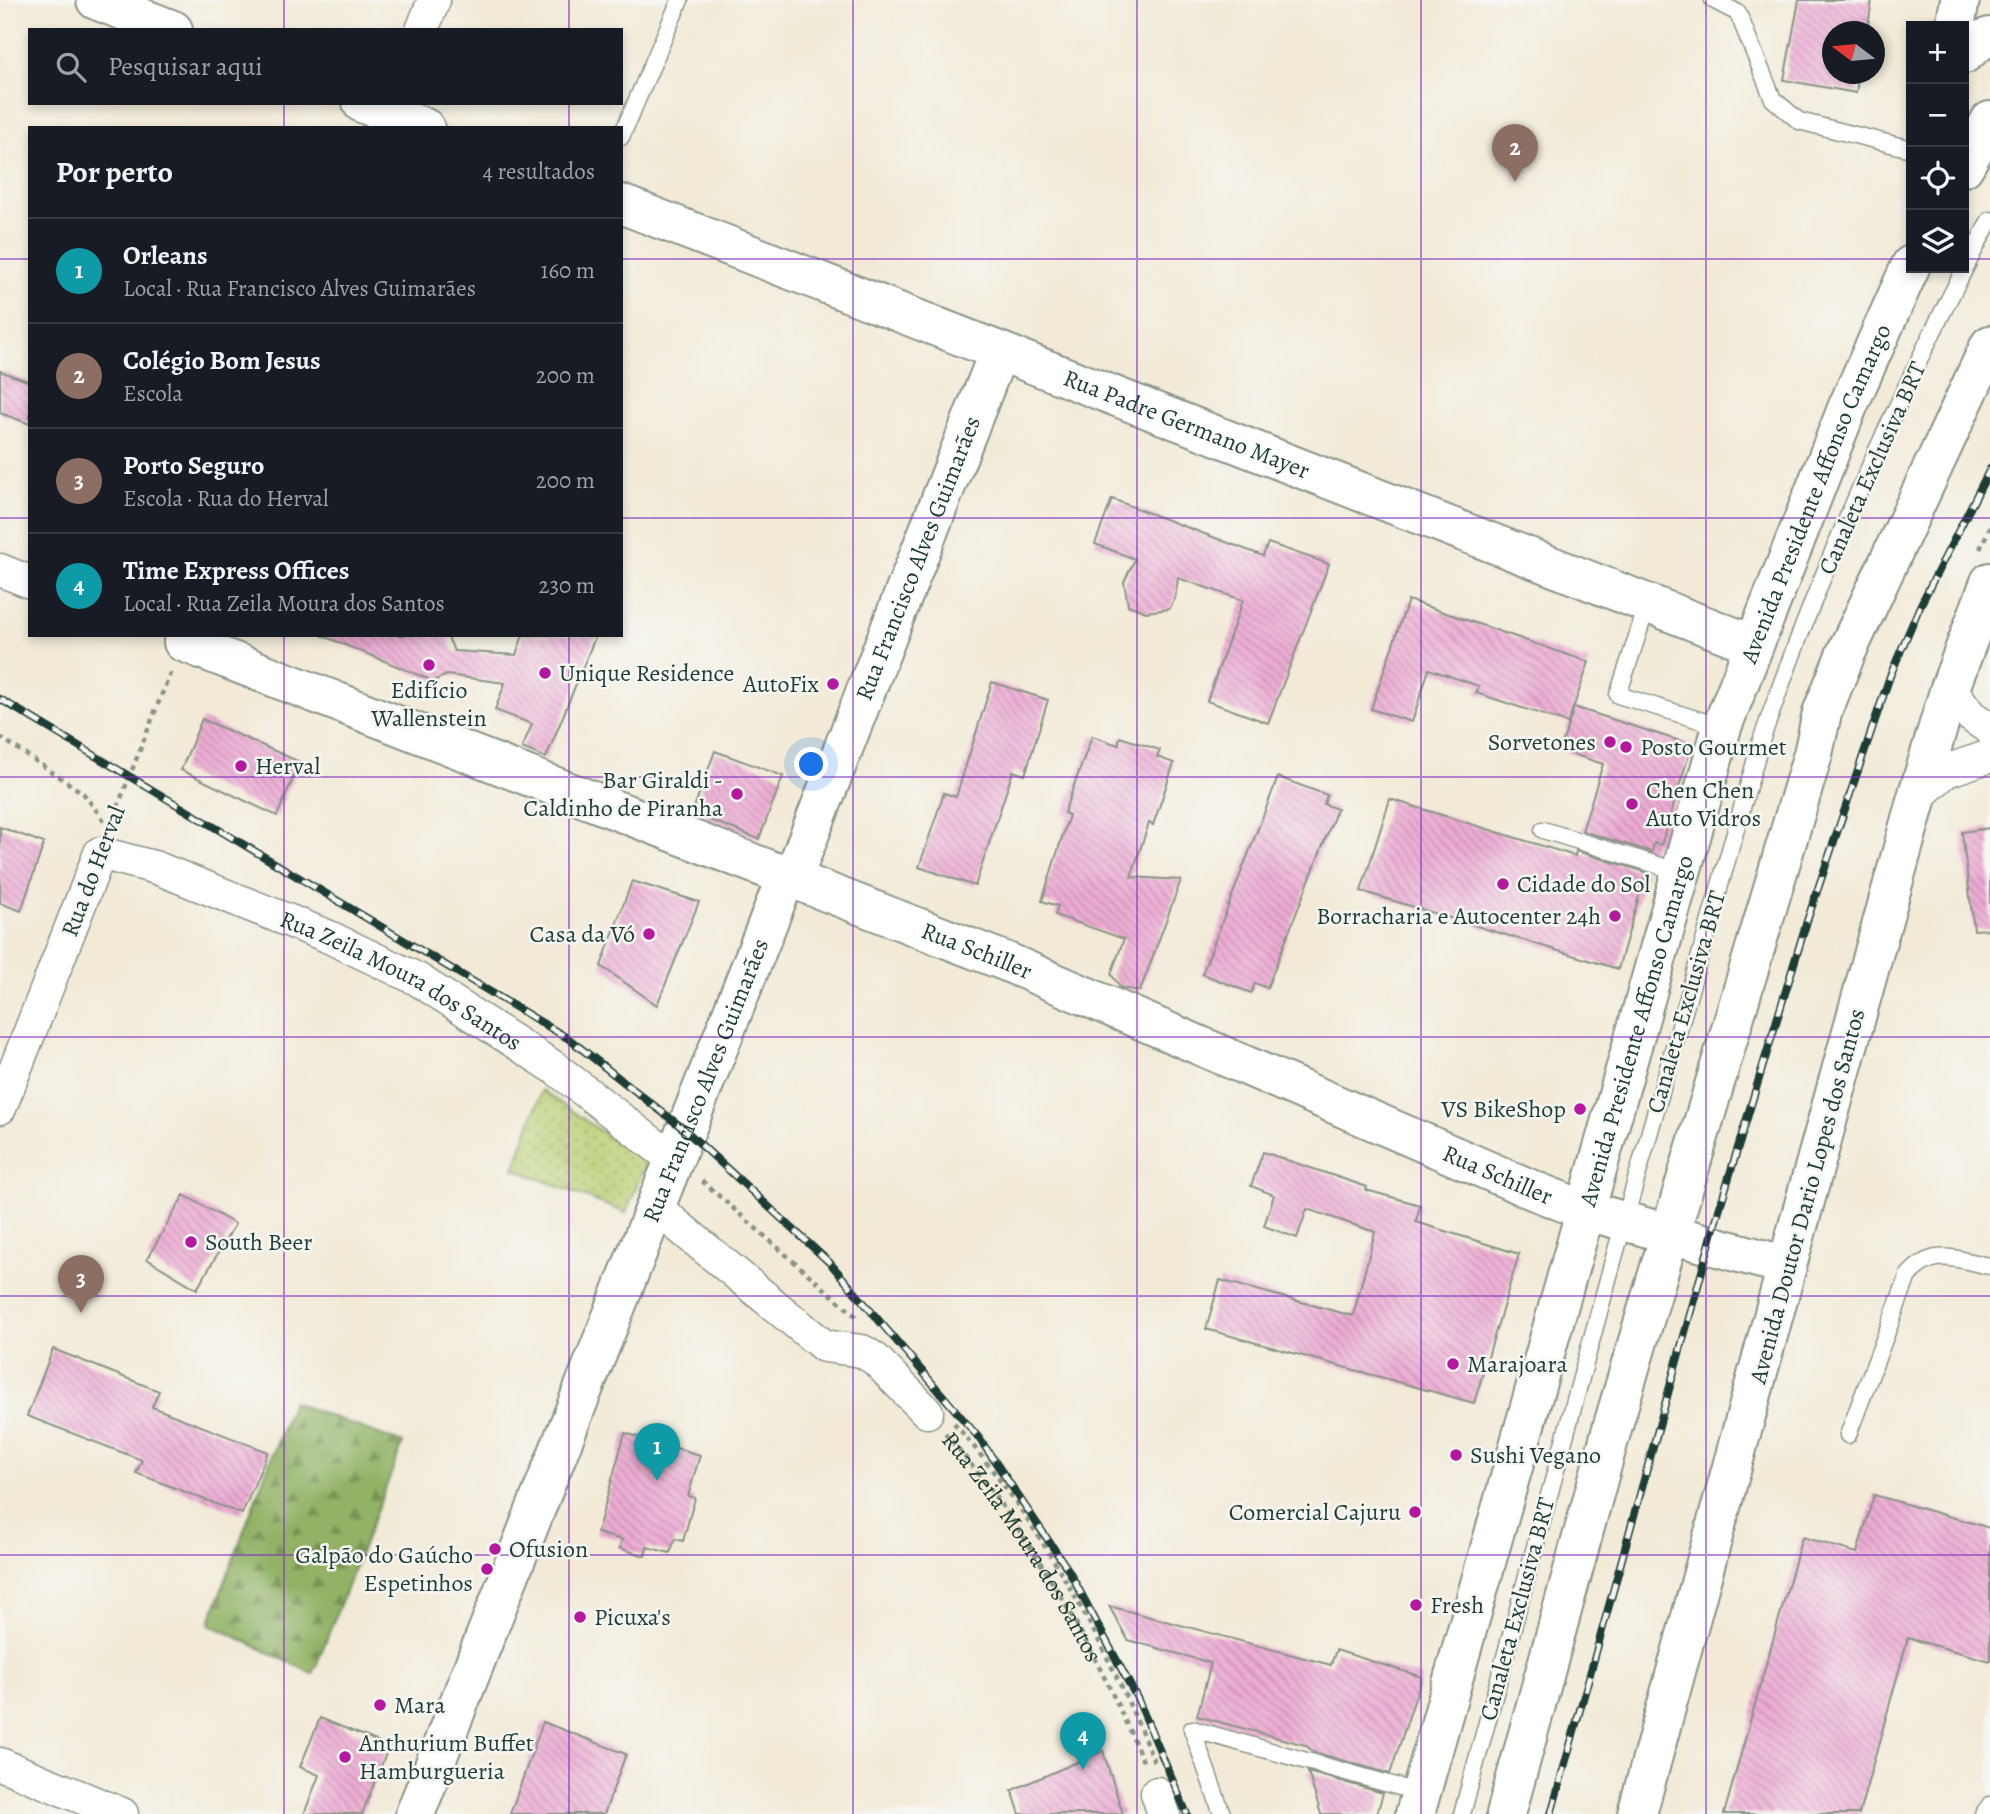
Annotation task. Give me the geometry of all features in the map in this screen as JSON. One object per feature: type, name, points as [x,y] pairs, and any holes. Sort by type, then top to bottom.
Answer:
[{"type":"street","points":[[96,0],[168,28]]},
{"type":"street","points":[[423,28],[434,0]]},
{"type":"street","points":[[1956,21],[1960,0]]},
{"type":"street","points":[[1969,51],[1990,37]]},
{"type":"street","points":[[382,112],[420,126]]},
{"type":"street","points":[[1969,158],[1990,121]]},
{"type":"street","name":"Rua Padre Germano Mayer","points":[[623,205],[1752,643]]},
{"type":"street","name":"Avenida Presidente Affonso Camargo","points":[[1418,1803],[1722,727],[1752,643],[1848,406],[1908,273]]},
{"type":"street","points":[[1506,1814],[1613,1425],[1809,767],[1822,713],[1878,582],[1990,345]]},
{"type":"street","name":"Rua Francisco Alves Guimarães","points":[[415,1814],[786,877],[799,864],[999,351]]},
{"type":"street","points":[[0,570],[28,581]]},
{"type":"street","name":"Avenida Doutor Dario Lopes dos Santos","points":[[1637,1814],[1917,797],[1950,688],[1990,582]]},
{"type":"street","name":"Rua Schiller","points":[[178,637],[1007,962],[1584,1210],[1787,1266]]},
{"type":"street","points":[[1950,688],[1971,716],[1990,729]]},
{"type":"street","points":[[1917,797],[1946,771],[1990,755]]},
{"type":"street","name":"Rua do Herval","points":[[0,1108],[100,853]]},
{"type":"street","name":"Rua Zeila Moura dos Santos","points":[[100,853],[157,868],[327,936],[396,968],[464,1006],[555,1068],[674,1160]]},
{"type":"street","name":"Rua Zeila Moura dos Santos","points":[[655,1207],[824,1346],[862,1351],[875,1359],[939,1416]]},
{"type":"street","points":[[0,1765],[122,1814]]},
{"type":"lane","points":[[623,132],[680,0]]},
{"type":"lane","points":[[1713,0],[1738,13],[1773,99],[1799,121],[1906,148]]},
{"type":"lane","name":"Canaleta Exclusiva BRT","points":[[1462,1814],[1742,802],[1787,666],[1875,457],[1990,220]]},
{"type":"lane","points":[[1648,603],[1618,695],[1722,727]]},
{"type":"lane","points":[[1543,830],[1680,872]]},
{"type":"lane","points":[[1848,1435],[1908,1276],[1922,1260],[1941,1257],[1990,1266]]},
{"type":"lane","points":[[1223,1814],[1192,1729],[1418,1803]]},
{"type":"lane","points":[[1983,1814],[1990,1805]]},
{"type":"path","name":"Rua do Herval","points":[[100,853],[178,637]]},
{"type":"path","points":[[0,737],[83,793],[103,819],[100,853]]},
{"type":"path","points":[[704,1183],[861,1320]]},
{"type":"path","points":[[939,1416],[974,1446],[1070,1588],[1109,1664],[1160,1794]]},
{"type":"path","name":"Rua Zeila Moura dos Santos","points":[[939,1416],[1005,1507],[1048,1573],[1117,1700],[1160,1794]]},
{"type":"green space","points":[[542,1090],[646,1163],[626,1213],[514,1169]]},
{"type":"green space","points":[[292,1402],[403,1443],[313,1674],[209,1624]]},
{"type":"building","points":[[1799,0],[1872,0],[1869,21],[1822,21],[1822,84],[1857,84],[1856,93],[1784,80]]},
{"type":"building","points":[[0,371],[28,381],[28,423],[0,413]]},
{"type":"building","points":[[1112,499],[1263,556],[1268,543],[1329,564],[1268,723],[1207,701],[1243,600],[1178,578],[1175,599],[1169,609],[1146,612],[1128,605],[1124,582],[1135,559],[1095,544]]},
{"type":"building","points":[[1408,600],[1589,662],[1568,723],[1476,693],[1479,686],[1429,669],[1412,722],[1371,709]]},
{"type":"building","points":[[326,637],[448,637],[454,651],[516,655],[522,637],[595,637],[546,758],[522,748],[532,724],[495,710],[505,683],[447,675],[433,681]]},
{"type":"building","points":[[992,682],[1048,700],[1025,775],[1013,771],[975,886],[919,867],[944,793],[956,797]]},
{"type":"building","points":[[1574,707],[1692,745],[1661,845],[1654,843],[1652,852],[1582,831],[1603,764],[1560,750]]},
{"type":"building","name":"Herval","points":[[202,719],[300,762],[277,816],[181,770]]},
{"type":"building","points":[[1092,736],[1118,745],[1120,737],[1160,750],[1157,757],[1174,763],[1153,825],[1149,823],[1131,877],[1181,880],[1140,991],[1121,988],[1111,974],[1124,939],[1055,915],[1058,906],[1042,901],[1069,815],[1064,813]]},
{"type":"building","name":"Bar Giraldi - Caldinho de Piranha","points":[[715,751],[783,776],[759,839],[692,813]]},
{"type":"building","points":[[1278,777],[1327,795],[1324,804],[1337,809],[1267,988],[1255,983],[1251,993],[1202,974]]},
{"type":"building","name":"Cidade do Sol","points":[[1390,799],[1575,856],[1576,851],[1646,872],[1618,969],[1361,891]]},
{"type":"building","points":[[0,827],[44,843],[21,911],[0,903]]},
{"type":"building","points":[[1990,828],[1990,929],[1974,930],[1962,832]]},
{"type":"building","name":"Casa da Vó","points":[[632,881],[699,902],[657,1005],[601,966]]},
{"type":"building","points":[[1263,1152],[1367,1187],[1366,1190],[1420,1205],[1416,1222],[1519,1254],[1474,1403],[1206,1329],[1220,1280],[1353,1316],[1375,1232],[1307,1209],[1297,1238],[1264,1226],[1274,1195],[1251,1186]]},
{"type":"building","name":"South Beer","points":[[184,1195],[235,1224],[197,1289],[147,1259]]},
{"type":"building","points":[[53,1349],[159,1391],[152,1407],[268,1452],[242,1514],[136,1473],[142,1460],[27,1416]]},
{"type":"building","points":[[625,1433],[700,1455],[688,1496],[695,1498],[683,1541],[675,1539],[670,1553],[647,1547],[645,1556],[619,1548],[622,1540],[597,1533]]},
{"type":"building","points":[[1874,1495],[1990,1528],[1990,1661],[1908,1638],[1859,1814],[1724,1814],[1802,1537],[1857,1553]]},
{"type":"building","points":[[1109,1606],[1331,1665],[1336,1650],[1422,1677],[1390,1774],[1314,1752],[1305,1745],[1197,1716],[1211,1663],[1128,1640]]},
{"type":"building","name":"Anthurium Buffet Hamburgueria","points":[[320,1718],[389,1746],[362,1814],[304,1814],[319,1775],[300,1767]]},
{"type":"building","points":[[543,1722],[626,1754],[604,1814],[510,1814]]},
{"type":"building","points":[[1103,1751],[1123,1814],[1020,1814],[1012,1790]]},
{"type":"building","points":[[1308,1772],[1383,1793],[1377,1814],[1321,1814]]},
{"type":"railway","points":[[1551,1814],[1719,1210],[1807,921],[1890,676],[1920,606],[1990,469]]},
{"type":"railway","points":[[0,699],[569,1039],[685,1130],[830,1263],[979,1438],[1069,1571],[1138,1700],[1187,1814]]},
{"type":"place","name":"Colégio Bom Jesus","points":[[1515,182]]},
{"type":"place","name":"Edifício Wallenstein","points":[[429,665]]},
{"type":"place","name":"Unique Residence","points":[[545,673]]},
{"type":"place","name":"AutoFix","points":[[833,684]]},
{"type":"place","name":"Sorvetones","points":[[1610,742]]},
{"type":"place","name":"Posto Gourmet","points":[[1626,747]]},
{"type":"place","name":"Herval","points":[[241,766]]},
{"type":"place","name":"Bar Giraldi - Caldinho de Piranha","points":[[737,794]]},
{"type":"place","name":"Chen Chen Auto Vidros","points":[[1632,804]]},
{"type":"place","name":"Cidade do Sol","points":[[1503,884]]},
{"type":"place","name":"Borracharia e Autocenter 24h","points":[[1615,916]]},
{"type":"place","name":"Casa da Vó","points":[[649,934]]},
{"type":"place","name":"VS BikeShop","points":[[1580,1109]]},
{"type":"place","name":"South Beer","points":[[191,1242]]},
{"type":"place","name":"Porto Seguro","points":[[81,1313]]},
{"type":"place","name":"Marajoara","points":[[1453,1364]]},
{"type":"place","name":"Sushi Vegano","points":[[1456,1455]]},
{"type":"place","name":"Orleans","points":[[657,1481]]},
{"type":"place","name":"Comercial Cajuru","points":[[1415,1512]]},
{"type":"place","name":"Ofusion","points":[[495,1549]]},
{"type":"place","name":"Galpão do Gaúcho Espetinhos","points":[[487,1569]]},
{"type":"place","name":"Fresh","points":[[1416,1605]]},
{"type":"place","name":"Picuxa's","points":[[580,1617]]},
{"type":"place","name":"Mara","points":[[380,1705]]},
{"type":"place","name":"Anthurium Buffet Hamburgueria","points":[[345,1757]]},
{"type":"place","name":"Time Express Offices","points":[[1083,1770]]}]
